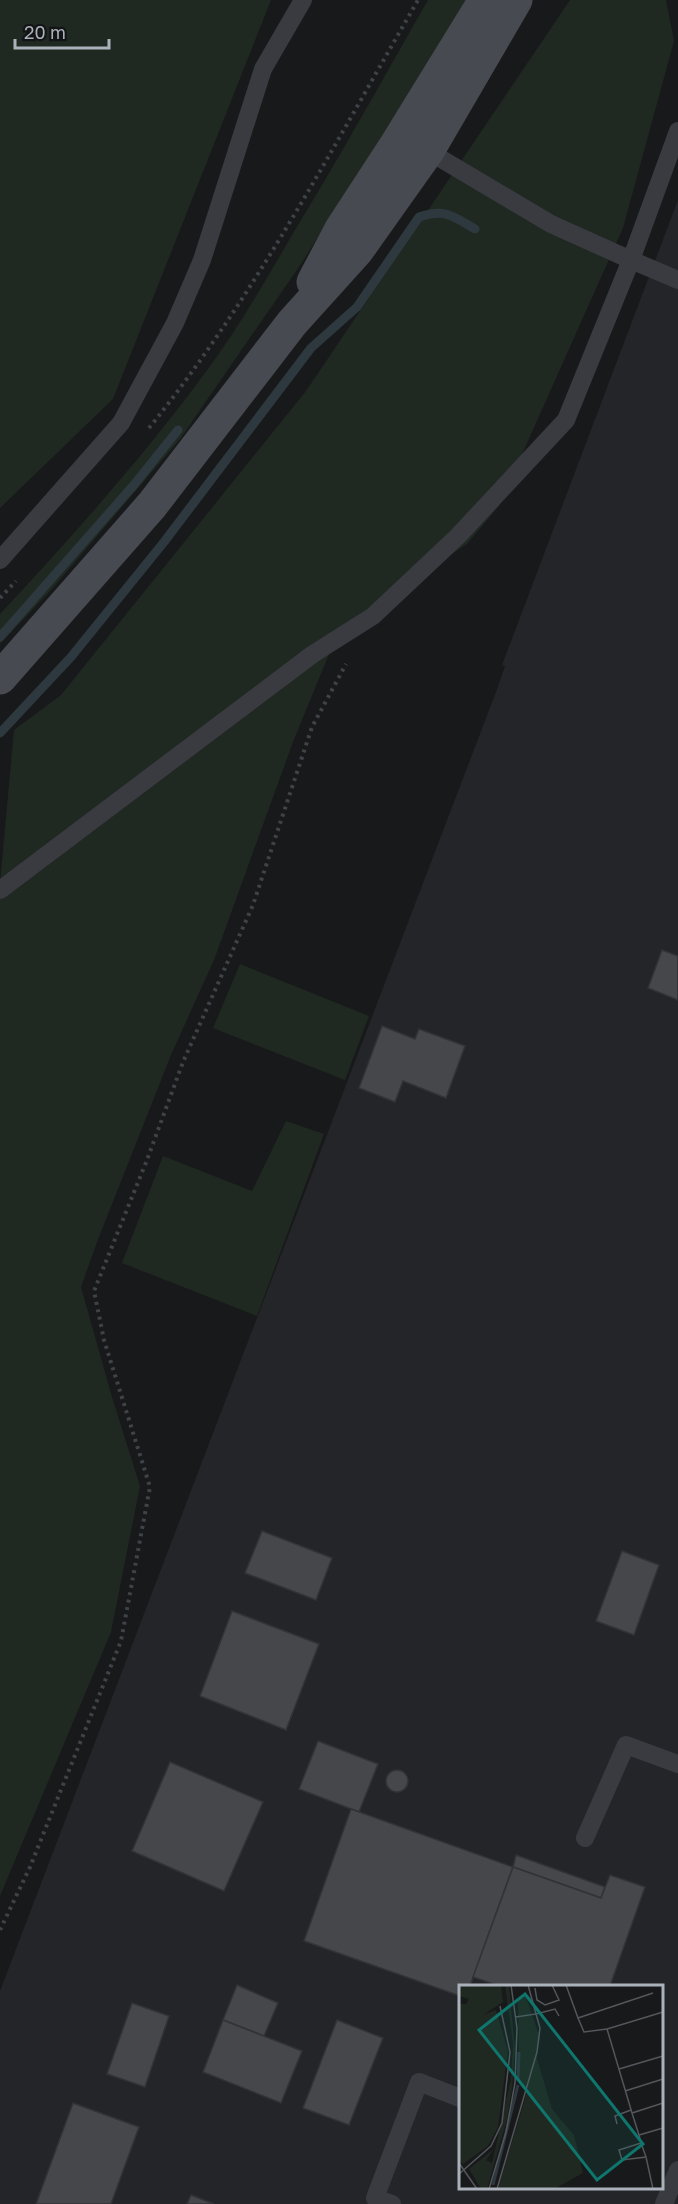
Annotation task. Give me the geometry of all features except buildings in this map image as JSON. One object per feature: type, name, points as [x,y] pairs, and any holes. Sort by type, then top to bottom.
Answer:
[{"type":"main road","points":[[292,323],[341,229],[485,0]]},
{"type":"main road","points":[[0,678],[152,505],[292,323],[357,251],[428,151],[516,0]]},
{"type":"lane","points":[[0,560],[121,423],[175,323],[202,260],[263,69],[303,0]]},
{"type":"lane","points":[[0,890],[313,654],[373,616],[458,536],[566,420],[631,260],[678,131]]},
{"type":"lane","points":[[428,151],[551,224],[678,280]]},
{"type":"lane","points":[[585,1838],[626,1745],[678,1764]]},
{"type":"lane","points":[[392,2204],[375,2198],[420,2082],[459,2098]]},
{"type":"lane","points":[[664,2204],[671,2175]]},
{"type":"path","points":[[147,431],[183,387],[294,214],[418,0]]},
{"type":"path","points":[[0,598],[24,572]]},
{"type":"path","points":[[0,1930],[30,1867],[121,1641],[150,1487],[104,1340],[94,1291],[147,1161],[183,1062],[253,905],[312,727],[373,616]]},
{"type":"shaded area","points":[[0,0],[271,0],[113,399],[0,508]]},
{"type":"shaded area","points":[[428,0],[468,0],[301,264],[180,439],[50,591],[0,644],[0,614],[131,466],[181,405],[228,340],[327,177]]},
{"type":"shaded area","points":[[570,0],[666,0],[674,41],[623,228],[499,506],[467,544],[340,627],[293,742],[214,960],[171,1055],[97,1242],[81,1287],[140,1486],[111,1632],[0,1896],[0,883],[14,730],[61,695],[306,391]]},
{"type":"shaded area","points":[[678,200],[678,2204],[0,2204],[0,1991],[505,666],[502,665]]},
{"type":"shaded area","points":[[240,964],[369,1016],[345,1080],[213,1028]]},
{"type":"shaded area","points":[[286,1121],[324,1134],[257,1316],[122,1263],[163,1156],[252,1191]]},
{"type":"waterway","points":[[0,733],[71,657],[164,542],[311,348],[357,307],[419,217],[442,213],[475,229]]},
{"type":"waterway","points":[[0,637],[133,486],[178,430]]}]
